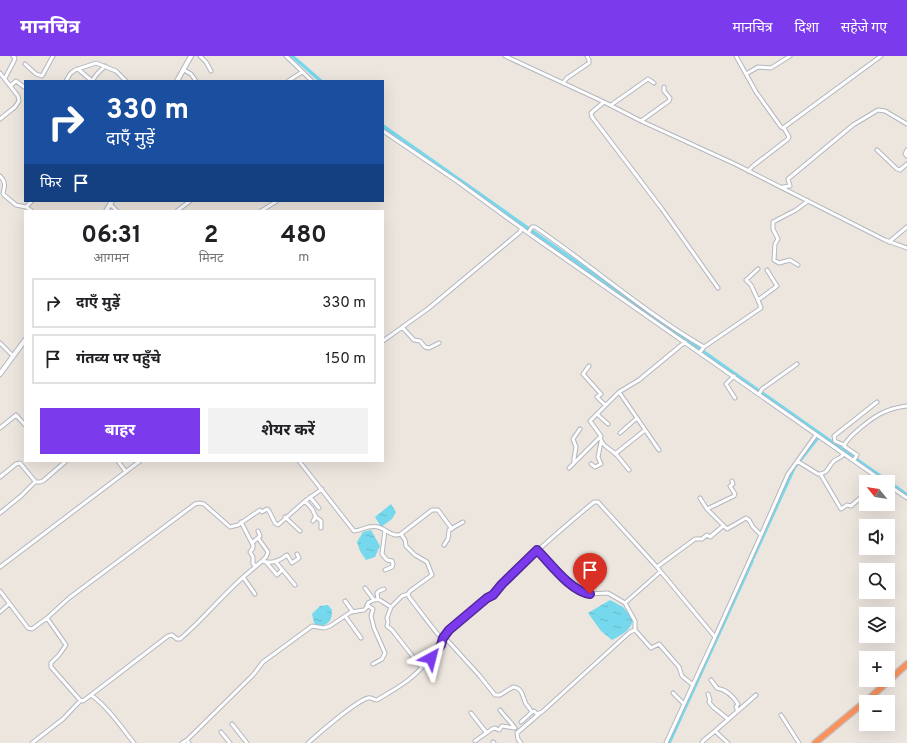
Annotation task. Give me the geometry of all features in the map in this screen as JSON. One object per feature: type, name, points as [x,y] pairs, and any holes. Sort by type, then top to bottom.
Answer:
[{"type":"highway","points":[[819,742],[907,664]]},
{"type":"street","points":[[5,78],[14,62],[13,56]]},
{"type":"street","points":[[25,64],[36,74],[42,76],[53,56]]},
{"type":"street","points":[[178,80],[191,56]]},
{"type":"street","points":[[200,56],[206,62],[211,71]]},
{"type":"street","points":[[286,56],[311,80]]},
{"type":"street","points":[[505,56],[748,171],[889,242],[907,248]]},
{"type":"street","points":[[563,83],[567,78],[589,63],[587,56]]},
{"type":"street","points":[[736,56],[768,108],[790,137],[748,171]]},
{"type":"street","points":[[746,74],[758,67],[771,68],[790,56]]},
{"type":"street","points":[[784,128],[880,56]]},
{"type":"street","points":[[67,80],[73,72],[94,63],[116,71],[125,80]]},
{"type":"street","points":[[93,80],[105,66]]},
{"type":"street","points":[[78,69],[91,80]]},
{"type":"street","points":[[184,70],[191,74],[195,80]]},
{"type":"street","points":[[290,80],[302,72]]},
{"type":"street","points":[[0,73],[18,96],[19,101],[15,107],[0,119]]},
{"type":"street","points":[[611,105],[648,79],[654,83]]},
{"type":"street","points":[[10,86],[16,81],[24,87]]},
{"type":"street","points":[[641,121],[669,102],[670,98],[664,91],[664,87]]},
{"type":"street","points":[[604,102],[592,111],[592,117],[718,288]]},
{"type":"street","points":[[781,187],[790,186],[788,180],[854,125],[878,110],[885,111],[907,124]]},
{"type":"street","points":[[384,132],[522,228],[530,230],[818,436],[844,454],[855,459],[872,475]]},
{"type":"street","points":[[877,150],[897,169],[900,170],[907,164]]},
{"type":"street","points":[[907,150],[905,154],[907,156]]},
{"type":"street","points":[[0,176],[5,183],[5,188],[2,193],[16,205],[26,207],[30,210]]},
{"type":"street","points":[[798,265],[790,260],[779,263],[774,260],[775,244],[778,239],[773,229],[772,222],[796,210],[808,201]]},
{"type":"street","points":[[26,207],[31,202]]},
{"type":"street","points":[[179,210],[189,202]]},
{"type":"street","points":[[263,210],[275,202]]},
{"type":"street","points":[[530,230],[535,227],[648,311],[678,332],[704,347]]},
{"type":"street","points":[[889,242],[907,227]]},
{"type":"street","points":[[384,340],[429,308],[520,232],[522,228]]},
{"type":"street","points":[[700,352],[704,347],[761,308],[751,285],[746,280],[758,269]]},
{"type":"street","points":[[758,300],[777,286],[767,270]]},
{"type":"street","points":[[402,327],[414,340],[420,341],[425,347],[429,348],[440,343]]},
{"type":"street","points":[[0,374],[24,342]]},
{"type":"street","points":[[591,464],[595,467],[601,464],[598,457],[601,434],[590,421],[619,392],[639,380],[685,342]]},
{"type":"street","points":[[0,343],[13,356]]},
{"type":"street","points":[[759,393],[762,389],[797,364]]},
{"type":"street","points":[[589,366],[583,374],[601,394],[597,397],[605,405]]},
{"type":"street","points":[[734,376],[726,384],[735,398]]},
{"type":"street","points":[[619,392],[659,450]]},
{"type":"street","points":[[855,459],[856,454],[844,445],[835,441],[834,436],[877,402]]},
{"type":"street","points":[[844,445],[852,436],[880,414],[907,406]]},
{"type":"street","points":[[597,414],[608,424]]},
{"type":"street","points":[[0,428],[16,415],[24,424]]},
{"type":"street","points":[[620,433],[637,418]]},
{"type":"street","points":[[574,463],[576,450],[574,437],[580,429]]},
{"type":"street","points":[[615,454],[645,430]]},
{"type":"street","points":[[666,743],[788,474],[818,436]]},
{"type":"street","points":[[569,468],[600,437]]},
{"type":"street","points":[[601,442],[615,454],[629,470]]},
{"type":"street","points":[[821,475],[827,472],[833,461],[840,459],[844,454]]},
{"type":"street","points":[[0,513],[35,482],[43,481],[65,462]]},
{"type":"street","points":[[119,462],[126,472]]},
{"type":"street","points":[[0,567],[139,462]]},
{"type":"street","points":[[300,462],[354,531],[372,526],[385,530],[396,536],[401,534],[432,510],[438,510],[452,529]]},
{"type":"street","points":[[799,462],[821,475],[841,509],[847,505],[851,506],[859,499]]},
{"type":"street","points":[[0,477],[16,464],[20,463],[35,482]]},
{"type":"street","points":[[707,509],[734,496],[735,494],[730,486],[733,484],[732,481]]},
{"type":"street","points":[[0,591],[30,629],[32,629],[47,618],[69,598],[195,504],[204,504],[230,527],[238,525],[260,510],[262,512],[267,509],[269,510],[276,524],[280,524],[285,517],[322,489]]},
{"type":"street","points":[[895,490],[907,498]]},
{"type":"street","points":[[310,497],[319,508]]},
{"type":"street","points":[[700,498],[707,509],[723,526],[729,528],[746,518],[761,535]]},
{"type":"street","points":[[305,501],[321,521],[321,528]]},
{"type":"street","points":[[308,743],[340,716],[356,705],[367,698],[376,700],[379,699],[410,678],[437,650],[449,630],[487,598],[493,595],[502,584],[537,550],[597,501],[656,567],[715,637]]},
{"type":"street","points":[[313,521],[316,516],[315,515]]},
{"type":"street","points":[[285,517],[300,531]]},
{"type":"street","points":[[241,522],[254,548],[250,552],[255,568]]},
{"type":"street","points":[[444,545],[448,540],[448,532],[463,522]]},
{"type":"street","points":[[656,567],[695,539],[702,539],[707,535],[710,537],[723,526]]},
{"type":"street","points":[[385,530],[382,554],[387,560],[392,561],[393,564],[392,567],[386,570]]},
{"type":"street","points":[[252,543],[260,536],[258,531]]},
{"type":"street","points":[[401,534],[405,540],[406,546],[415,555],[427,562],[432,575],[408,594],[402,596],[391,607],[387,618],[387,626],[392,630],[421,667]]},
{"type":"street","points":[[32,743],[63,719],[81,700],[91,695],[168,636],[172,635],[177,639],[180,639],[243,577],[266,557],[268,552],[258,538]]},
{"type":"street","points":[[537,550],[574,587],[587,594],[608,593],[624,603],[635,620],[636,630],[651,648],[660,644],[679,667],[682,676],[693,685]]},
{"type":"street","points":[[262,561],[266,562],[281,560],[287,555],[292,563],[299,558],[297,554]]},
{"type":"street","points":[[275,561],[295,585]]},
{"type":"street","points":[[266,562],[277,575],[282,570]]},
{"type":"street","points":[[624,603],[660,572]]},
{"type":"street","points":[[243,577],[255,594]]},
{"type":"street","points":[[365,588],[374,600]]},
{"type":"street","points":[[378,599],[377,593],[384,590]]},
{"type":"street","points":[[408,594],[431,627],[441,638],[448,641],[495,694],[500,695],[512,687],[516,687],[523,693],[526,703],[532,712],[534,711],[537,714],[540,714]]},
{"type":"street","points":[[182,743],[188,741],[253,675],[265,660],[310,627],[326,627],[353,612],[362,611],[367,607],[367,605],[378,599],[391,607]]},
{"type":"street","points":[[346,601],[353,612]]},
{"type":"street","points":[[0,612],[9,604]]},
{"type":"street","points":[[367,605],[373,610],[371,616],[374,628],[385,653],[382,660],[373,664]]},
{"type":"street","points":[[345,616],[361,638]]},
{"type":"street","points":[[47,618],[66,645],[62,652],[51,662],[50,665],[81,700]]},
{"type":"street","points":[[521,743],[517,735],[519,732],[630,632],[636,630]]},
{"type":"street","points":[[711,680],[717,688],[724,690],[735,697],[738,704],[736,707],[738,711]]},
{"type":"street","points":[[673,693],[684,704]]},
{"type":"street","points":[[708,694],[710,700],[709,702],[713,707],[728,719]]},
{"type":"street","points":[[91,695],[109,713],[134,743]]},
{"type":"street","points":[[702,743],[756,695]]},
{"type":"street","points":[[500,710],[519,732]]},
{"type":"street","points":[[521,722],[532,712]]},
{"type":"street","points":[[471,713],[486,732]]},
{"type":"street","points":[[781,715],[799,743]]},
{"type":"street","points":[[232,724],[247,743]]},
{"type":"street","points":[[475,741],[486,732],[495,728],[499,730],[502,726],[515,728]]},
{"type":"street","points":[[715,730],[728,743]]},
{"type":"street","points":[[221,732],[230,743]]},
{"type":"water","points":[[391,504],[396,512],[392,519],[381,527],[375,517]]},
{"type":"water","points":[[371,530],[380,546],[375,557],[366,560],[360,551],[357,542],[363,532]]},
{"type":"water","points":[[610,600],[623,607],[633,619],[628,630],[612,640],[601,631],[588,613]]},
{"type":"water","points":[[328,605],[332,610],[331,619],[320,627],[314,623],[312,614],[320,606]]},
{"type":"waterway","points":[[292,56],[320,80]]},
{"type":"waterway","points":[[384,127],[907,495]]},
{"type":"waterway","points":[[753,558],[794,468],[820,435]]},
{"type":"waterway","points":[[669,743],[752,561]]},
{"type":"route","points":[[431,658],[443,642],[443,638],[446,633],[487,598],[491,597],[497,589],[537,550],[574,587],[583,593],[590,594]]}]
